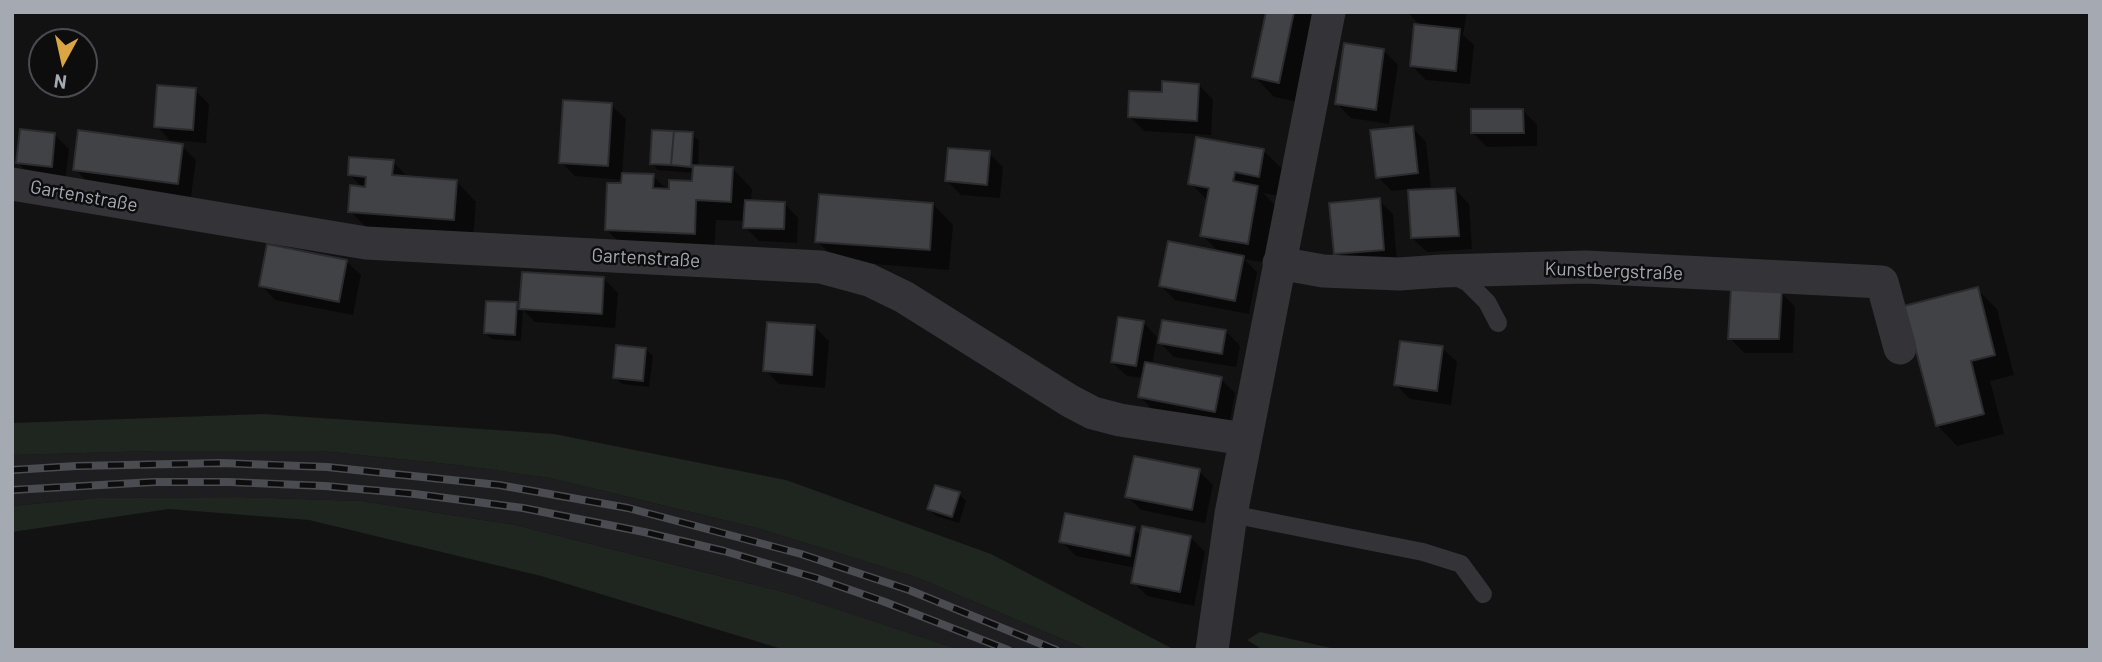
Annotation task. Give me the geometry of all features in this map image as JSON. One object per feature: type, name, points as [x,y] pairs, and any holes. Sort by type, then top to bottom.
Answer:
[{"type":"street","points":[[1212,650],[1231,514],[1329,12]]},
{"type":"street","name":"Gartenstraße","points":[[12,184],[366,243],[821,267],[869,279],[904,297],[1093,413],[1120,420],[1245,439]]},
{"type":"street","name":"Kunstbergstraße","points":[[1279,263],[1322,271],[1399,274],[1586,267],[1882,282],[1900,348]]},
{"type":"lane","points":[[1442,271],[1467,282],[1487,302],[1498,323]]},
{"type":"lane","points":[[1231,514],[1423,552],[1461,564],[1483,594]]},
{"type":"shaded area","points":[[263,414],[554,434],[786,480],[991,554],[1175,650],[1088,650],[916,577],[757,528],[550,478],[322,451],[155,451],[12,455],[12,423]]},
{"type":"shaded area","points":[[155,451],[322,451],[550,478],[757,528],[916,577],[1088,650],[961,650],[788,593],[515,525],[361,501],[239,497],[97,498],[12,506],[12,455]]},
{"type":"shaded area","points":[[239,497],[361,501],[515,525],[788,593],[961,650],[785,650],[541,576],[309,520],[169,509],[12,532],[12,506],[97,498]]},
{"type":"shaded area","points":[[1260,632],[1340,650],[1263,650],[1247,640]]},
{"type":"building","points":[[1266,12],[1294,12],[1279,83],[1252,77]]},
{"type":"building","points":[[1414,24],[1460,29],[1456,71],[1410,66]]},
{"type":"building","points":[[1344,43],[1384,49],[1376,110],[1335,104]]},
{"type":"building","points":[[1162,81],[1199,84],[1197,121],[1128,117],[1129,91],[1162,92]]},
{"type":"building","points":[[157,85],[196,88],[193,130],[154,127]]},
{"type":"building","points":[[563,100],[612,103],[608,166],[559,163]]},
{"type":"building","points":[[1471,109],[1523,109],[1524,133],[1471,133]]},
{"type":"building","points":[[1413,126],[1418,173],[1376,178],[1370,130]]},
{"type":"building","points":[[20,129],[55,133],[52,167],[16,163]]},
{"type":"building","points":[[78,130],[183,144],[178,184],[73,170]]},
{"type":"building","points":[[652,130],[674,131],[671,165],[650,164]]},
{"type":"building","points":[[674,131],[693,132],[691,167],[671,165]]},
{"type":"building","points":[[1196,137],[1264,149],[1259,177],[1235,172],[1233,181],[1258,186],[1248,244],[1200,236],[1209,188],[1188,184]]},
{"type":"building","points":[[948,148],[990,151],[987,185],[945,181]]},
{"type":"building","points":[[349,157],[394,160],[392,175],[457,180],[454,220],[348,212],[350,185],[365,187],[366,177],[348,175]]},
{"type":"building","points":[[693,165],[733,167],[731,202],[696,200],[695,234],[605,230],[607,183],[621,183],[622,173],[654,174],[653,188],[669,189],[669,180],[692,181]]},
{"type":"building","points":[[1455,188],[1459,236],[1411,238],[1408,190]]},
{"type":"building","points":[[819,194],[933,203],[930,250],[815,242]]},
{"type":"building","points":[[1380,198],[1384,250],[1334,254],[1329,203]]},
{"type":"building","points":[[745,200],[785,202],[784,229],[743,228]]},
{"type":"building","points":[[1168,241],[1244,256],[1235,301],[1159,286]]},
{"type":"building","points":[[267,244],[347,260],[339,302],[259,286]]},
{"type":"building","points":[[522,272],[604,277],[602,314],[519,309]]},
{"type":"building","points":[[1978,287],[1995,355],[1971,361],[1984,414],[1936,426],[1904,306]]},
{"type":"building","points":[[1731,288],[1782,291],[1779,339],[1728,339]]},
{"type":"building","points":[[486,301],[517,302],[515,335],[484,333]]},
{"type":"building","points":[[1118,317],[1144,321],[1136,366],[1111,362]]},
{"type":"building","points":[[1162,320],[1226,330],[1222,354],[1158,343]]},
{"type":"building","points":[[767,322],[815,325],[812,375],[763,371]]},
{"type":"building","points":[[1400,341],[1443,346],[1437,391],[1394,385]]},
{"type":"building","points":[[616,345],[646,348],[643,381],[613,378]]},
{"type":"building","points":[[1145,362],[1222,377],[1215,412],[1138,397]]},
{"type":"building","points":[[1134,456],[1200,469],[1192,510],[1125,497]]},
{"type":"building","points":[[935,485],[960,492],[952,517],[927,509]]},
{"type":"building","points":[[1065,513],[1135,527],[1130,556],[1059,542]]},
{"type":"building","points":[[1142,526],[1191,536],[1180,592],[1131,583]]},
{"type":"railway","points":[[12,470],[221,463],[327,467],[499,485],[628,508],[801,554],[909,590],[1056,650]]},
{"type":"railway","points":[[12,490],[154,482],[229,482],[325,486],[523,508],[724,551],[885,602],[1008,650]]}]
